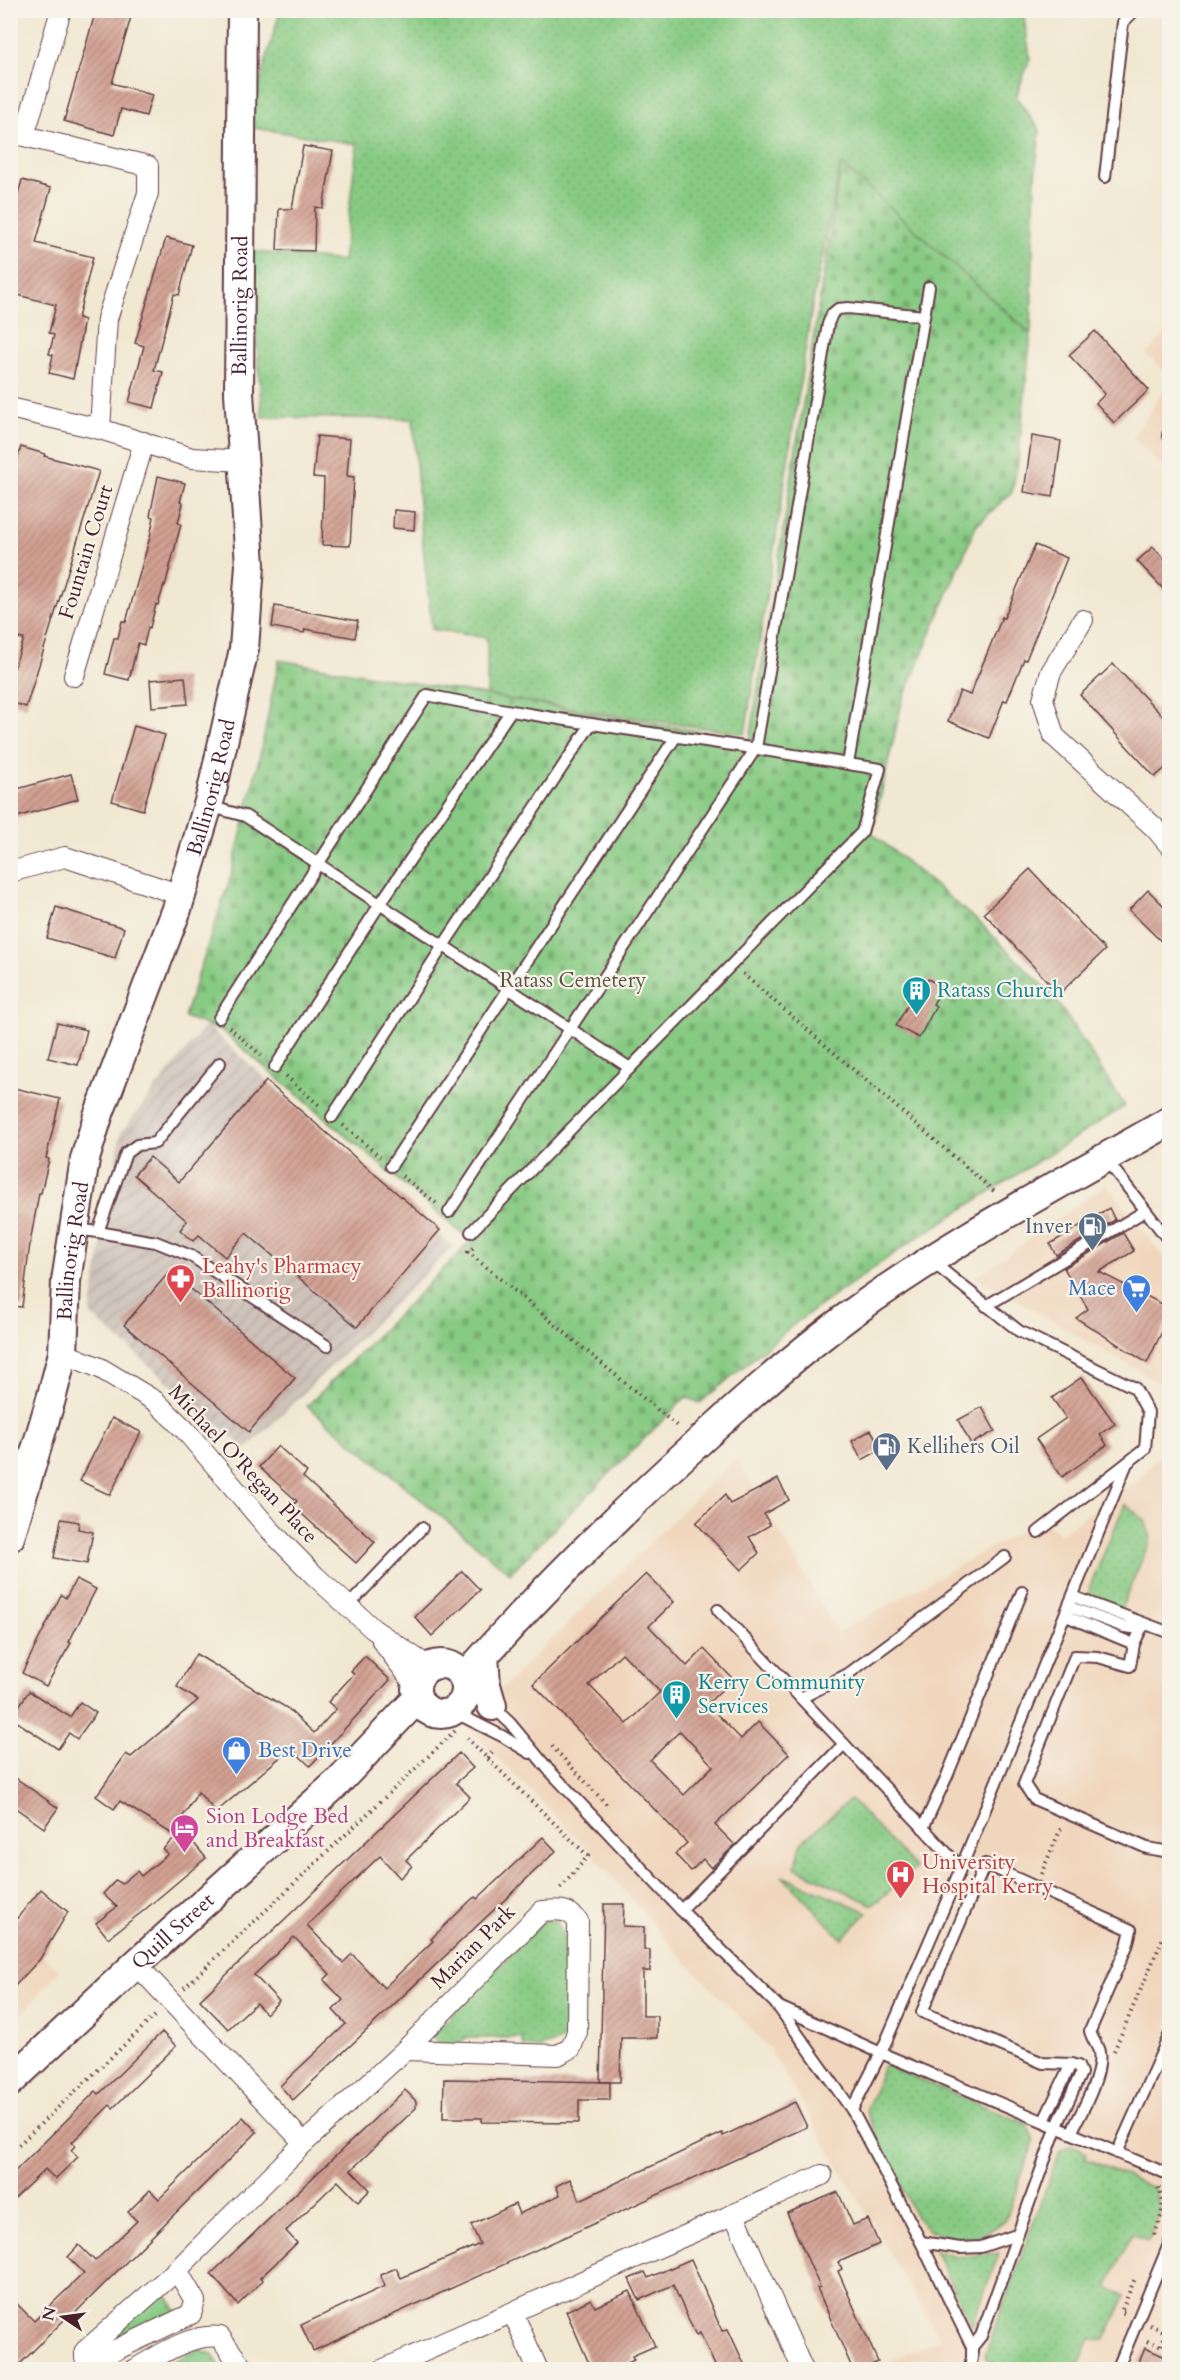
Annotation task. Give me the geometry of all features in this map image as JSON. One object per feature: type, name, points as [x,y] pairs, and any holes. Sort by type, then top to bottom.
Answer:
[{"type":"main road","name":"Ballinorig Road","points":[[10,1537],[63,1353],[66,1281],[86,1230],[85,1159],[98,1116],[182,895],[208,806],[244,649],[250,565],[239,393],[242,10]]},
{"type":"main road","points":[[442,1689],[638,1497],[759,1387],[851,1314],[931,1260],[1170,1121]]},
{"type":"main road","points":[[442,1689],[484,1656],[530,1605]]},
{"type":"main road","points":[[484,1656],[486,1685],[492,1706]]},
{"type":"main road","name":"Quill Street","points":[[10,2082],[136,1964],[442,1689]]},
{"type":"street","points":[[13,135],[28,123],[61,10]]},
{"type":"street","points":[[13,135],[147,166],[148,193],[107,319],[100,429]]},
{"type":"street","points":[[10,408],[100,429],[192,458],[243,461]]},
{"type":"street","name":"Fountain Court","points":[[74,676],[144,442]]},
{"type":"street","points":[[1083,620],[1051,672],[1043,699],[1054,736],[1155,828],[1170,846]]},
{"type":"street","points":[[10,872],[65,857],[182,895]]},
{"type":"street","name":"Michael O'Regan Place","points":[[63,1353],[100,1368],[155,1401],[185,1430],[269,1529],[348,1606],[442,1689]]},
{"type":"street","name":"Marian Park","points":[[177,2270],[195,2301],[191,2314],[99,2358],[90,2360],[85,2358],[85,2351],[177,2270],[304,2143],[405,2050],[542,1911],[560,1909],[570,1912],[578,1921],[577,2032],[571,2048],[558,2055],[405,2050]]},
{"type":"street","points":[[136,1964],[304,2143]]},
{"type":"street","points":[[382,2370],[822,2175]]},
{"type":"street","points":[[734,2214],[803,2370]]},
{"type":"street","points":[[513,2313],[538,2370]]},
{"type":"street","points":[[133,2370],[194,2339],[209,2336],[220,2337],[244,2370]]},
{"type":"lane","points":[[1105,177],[1123,22],[1135,10]]},
{"type":"lane","points":[[848,764],[929,287]]},
{"type":"lane","points":[[449,1212],[756,748],[828,324],[832,314],[838,309],[924,316]]},
{"type":"lane","points":[[219,1018],[428,695],[510,712],[675,738],[756,748],[880,769],[862,832],[471,1233]]},
{"type":"lane","points":[[275,1067],[380,904],[510,712]]},
{"type":"lane","points":[[332,1117],[443,945],[591,724]]},
{"type":"lane","points":[[391,1166],[675,738]]},
{"type":"lane","points":[[208,806],[246,816],[630,1068]]},
{"type":"lane","points":[[220,1063],[155,1143],[138,1145],[126,1154],[86,1230],[156,1242],[191,1256],[327,1346]]},
{"type":"lane","points":[[1105,1158],[1170,1242]]},
{"type":"lane","points":[[986,1306],[1146,1211]]},
{"type":"lane","points":[[931,1260],[1019,1331],[1135,1388],[1148,1412],[1145,1449],[1038,1532]]},
{"type":"lane","points":[[852,2110],[881,2054],[961,1868],[1070,1607],[1127,1463]]},
{"type":"lane","points":[[348,1606],[422,1528]]},
{"type":"lane","points":[[801,1698],[848,1674],[1005,1557]]},
{"type":"lane","points":[[923,1828],[947,1776],[1022,1592]]},
{"type":"lane","points":[[1070,1607],[1170,1633]]},
{"type":"lane","points":[[1070,1607],[1134,1644]]},
{"type":"lane","points":[[718,1610],[961,1868]]},
{"type":"lane","points":[[1143,1627],[1134,1644],[1130,1666],[1098,1657],[1075,1656],[1024,1784],[1034,1799],[1147,1848],[1170,1852]]},
{"type":"lane","points":[[442,1689],[492,1706],[510,1723],[538,1758],[681,1910],[777,2006],[852,2110],[921,2242],[972,2347],[972,2368]]},
{"type":"lane","points":[[442,1689],[502,1736],[538,1758]]},
{"type":"lane","points":[[681,1910],[844,1744]]},
{"type":"lane","points":[[972,2347],[981,2336],[1057,2126],[1080,2073],[1078,2066],[1043,2063],[922,2012],[985,1864],[1131,1930],[1127,1946],[1090,2031],[1099,2052],[1097,2074],[1071,2133]]},
{"type":"lane","points":[[777,2006],[881,2054],[1170,2175]]},
{"type":"lane","points":[[1117,2153],[1170,2034]]},
{"type":"lane","points":[[1044,2121],[1071,2064]]},
{"type":"lane","points":[[921,2242],[960,2248],[981,2247],[1016,2235]]},
{"type":"lane","points":[[1117,2370],[1170,2242]]},
{"type":"path","points":[[731,964],[994,1190],[1009,1214]]},
{"type":"path","points":[[10,2153],[457,1729],[588,1856],[542,1911]]},
{"type":"path","points":[[488,1759],[502,1736]]},
{"type":"path","points":[[546,1739],[616,1815]]},
{"type":"path","points":[[1036,1886],[1068,1814]]},
{"type":"path","points":[[1111,2059],[1170,1922]]},
{"type":"path","points":[[1147,2181],[1158,2186],[1163,2199],[1164,2212],[1150,2243]]},
{"type":"path","points":[[1130,2316],[1121,2312],[1138,2273]]},
{"type":"path","points":[[1146,2323],[1166,2332]]},
{"type":"path","points":[[1161,2346],[1170,2325]]},
{"type":"path","points":[[1143,2350],[1148,2340],[1167,2348]]},
{"type":"shaded area","points":[[1169,331],[1169,375],[1146,354]]},
{"type":"shaded area","points":[[1169,382],[1169,473],[1133,438]]},
{"type":"shaded area","points":[[206,1025],[453,1247],[246,1449],[90,1314],[121,1132]]},
{"type":"shaded area","points":[[1106,1184],[1169,1264],[1169,1388],[976,1277]]},
{"type":"shaded area","name":"University Hospital Kerry","points":[[1169,1446],[1169,2369],[871,2369],[940,2339],[770,2049],[673,1948],[591,1852],[465,1725],[736,1458],[838,1633],[1042,1519],[1060,1534],[1139,1478]]},
{"type":"shaded area","points":[[11,1928],[59,1970],[11,2026]]},
{"type":"green space","points":[[452,10],[1023,11],[1030,58],[1016,97],[1040,130],[1035,176],[1031,334],[841,164],[813,301],[745,734],[487,696],[487,638],[432,629],[420,518],[413,419],[262,417],[251,251],[343,261],[357,144],[247,127],[280,11],[417,11],[447,22]]},
{"type":"green space","name":"Ratass Cemetery","points":[[841,164],[1031,334],[1018,461],[1012,492],[976,526],[902,702],[872,833],[980,923],[1054,997],[1125,1106],[909,1243],[794,1324],[700,1403],[686,1397],[510,1573],[307,1406],[471,1241],[222,1031],[184,1017],[231,876],[260,755],[279,660],[750,740]]},
{"type":"green space","points":[[1125,1504],[1145,1520],[1151,1538],[1121,1609],[1089,1595],[1090,1586]]},
{"type":"green space","points":[[850,1799],[916,1868],[873,1905],[795,1867],[802,1842]]},
{"type":"green space","points":[[782,1876],[868,1912],[842,1939]]},
{"type":"green space","points":[[544,1920],[556,1921],[570,1951],[568,2029],[561,2041],[540,2048],[524,2047],[522,2038],[467,2038],[457,2046],[435,2042],[434,2034]]},
{"type":"green space","points":[[884,2065],[1027,2124],[1034,2141],[1005,2221],[980,2237],[953,2238],[930,2231],[916,2217],[866,2112]]},
{"type":"green space","points":[[1072,2145],[1086,2152],[1085,2158],[1154,2188],[1161,2211],[1148,2241],[1132,2234],[1107,2287],[1125,2296],[1105,2340],[1090,2339],[1077,2369],[992,2369],[985,2356],[1059,2152]]},
{"type":"green space","points":[[934,2250],[956,2257],[999,2253],[972,2326]]},
{"type":"green space","points":[[163,2288],[176,2310],[176,2315],[111,2345],[109,2338]]},
{"type":"green space","points":[[199,2349],[212,2354],[222,2369],[158,2369]]},
{"type":"building","points":[[96,10],[133,10],[112,83],[152,95],[146,116],[121,109],[114,135],[64,121]]},
{"type":"building","points":[[303,146],[333,151],[323,208],[315,207],[314,251],[277,250],[279,209],[292,209]]},
{"type":"building","points":[[22,180],[51,188],[36,243],[93,257],[78,318],[84,320],[73,379],[49,373],[53,355],[49,354],[54,335],[49,333],[56,305],[10,293],[10,221]]},
{"type":"building","points":[[166,238],[192,245],[179,295],[174,294],[154,370],[163,372],[154,408],[129,402],[144,346],[135,343]]},
{"type":"building","points":[[1095,331],[1149,390],[1114,423],[1096,403],[1105,394],[1069,355]]},
{"type":"building","points":[[317,436],[350,439],[347,476],[354,477],[350,546],[322,545],[324,478],[313,477]]},
{"type":"building","points":[[1032,436],[1061,441],[1053,497],[1024,492]]},
{"type":"building","points":[[21,447],[45,454],[44,456],[99,471],[26,707],[10,702],[10,679],[24,639],[10,637],[10,483]]},
{"type":"building","points":[[158,476],[185,483],[180,502],[183,503],[178,523],[181,524],[165,586],[158,605],[156,604],[144,645],[138,643],[129,680],[105,674],[114,638],[118,638],[122,621],[126,622],[150,537],[154,517],[150,516]]},
{"type":"building","points":[[394,510],[415,512],[414,530],[393,528]]},
{"type":"building","points":[[1035,545],[1067,558],[1026,660],[1024,659],[1007,701],[1004,700],[989,738],[948,721],[960,691],[970,695]]},
{"type":"building","points":[[1153,547],[1170,565],[1170,596],[1137,561]]},
{"type":"building","points":[[275,606],[358,621],[355,638],[305,629],[304,633],[272,627]]},
{"type":"building","points":[[1113,664],[1170,724],[1170,764],[1155,777],[1080,695]]},
{"type":"building","points":[[185,677],[188,704],[152,707],[150,680]]},
{"type":"building","points":[[134,726],[165,735],[143,810],[112,801]]},
{"type":"building","points":[[71,774],[78,799],[10,819],[10,791]]},
{"type":"building","points":[[1030,869],[1105,950],[1059,994],[984,913]]},
{"type":"building","points":[[1148,890],[1170,912],[1170,950],[1129,910]]},
{"type":"building","points":[[56,907],[124,928],[115,958],[47,938]]},
{"type":"building","name":"Ratass Church","points":[[928,979],[943,987],[933,1004],[936,1006],[919,1038],[896,1026],[915,992],[920,994]]},
{"type":"building","points":[[57,1023],[87,1030],[78,1065],[48,1058]]},
{"type":"building","points":[[266,1081],[440,1230],[357,1327],[246,1233],[225,1257],[199,1235],[193,1241],[180,1230],[187,1221],[134,1175],[150,1157],[179,1182]]},
{"type":"building","points":[[10,1087],[60,1099],[46,1158],[49,1159],[41,1193],[39,1193],[22,1307],[10,1306]]},
{"type":"building","points":[[1109,1208],[1115,1220],[1056,1255],[1050,1244]]},
{"type":"building","points":[[1123,1233],[1134,1251],[1099,1272],[1170,1308],[1170,1315],[1147,1363],[1076,1318],[1088,1309],[1064,1268]]},
{"type":"building","points":[[170,1271],[295,1378],[249,1432],[124,1325]]},
{"type":"building","points":[[1082,1377],[1115,1424],[1100,1434],[1107,1445],[1062,1477],[1036,1439],[1066,1418],[1052,1398]]},
{"type":"building","points":[[982,1407],[995,1431],[971,1444],[958,1420]]},
{"type":"building","points":[[112,1418],[141,1432],[110,1495],[80,1481]]},
{"type":"building","points":[[871,1430],[882,1449],[862,1460],[852,1441]]},
{"type":"building","points":[[278,1446],[307,1472],[303,1477],[375,1542],[356,1563],[293,1506],[297,1501],[259,1467]]},
{"type":"building","points":[[778,1479],[789,1500],[764,1514],[770,1525],[749,1537],[759,1553],[741,1570],[696,1523],[725,1495],[730,1504]]},
{"type":"building","points":[[61,1519],[79,1522],[78,1529],[93,1532],[87,1564],[54,1558]]},
{"type":"building","points":[[462,1571],[480,1590],[432,1636],[415,1617]]},
{"type":"building","name":"Kerry Community Services","points":[[646,1574],[674,1602],[649,1626],[687,1666],[704,1649],[733,1679],[707,1704],[741,1739],[758,1722],[789,1754],[715,1825],[735,1845],[711,1868],[703,1859],[691,1871],[675,1854],[687,1843],[533,1684]],"holes":[[[622,1653],[660,1692],[627,1724],[589,1685]],[[680,1731],[713,1766],[684,1795],[650,1760]]]},
{"type":"building","points":[[76,1579],[96,1589],[69,1642],[71,1643],[46,1686],[22,1673],[61,1595],[66,1598]]},
{"type":"building","points":[[196,1654],[287,1708],[314,1733],[336,1709],[328,1702],[354,1674],[351,1671],[365,1656],[390,1680],[310,1766],[291,1748],[216,1812],[198,1792],[172,1834],[120,1801],[114,1809],[96,1796],[126,1754],[131,1757],[198,1700],[177,1687]]},
{"type":"building","points":[[29,1691],[70,1717],[80,1702],[96,1713],[77,1739],[69,1733],[58,1749],[11,1718]]},
{"type":"building","points":[[459,1753],[473,1768],[456,1783],[470,1797],[406,1860],[412,1866],[400,1878],[380,1856],[307,1925],[343,1963],[352,1954],[384,1988],[472,1899],[475,1897],[477,1899],[543,1837],[556,1851],[293,2100],[280,2086],[346,2024],[333,2010],[343,2000],[324,1980],[330,1974],[294,1937],[254,1975],[279,2001],[266,2014],[256,2003],[228,2029],[200,2000]]},
{"type":"building","points":[[10,1774],[58,1808],[44,1828],[10,1804]]},
{"type":"building","points":[[183,1830],[206,1858],[108,1938],[96,1923],[117,1907],[103,1894],[116,1880],[121,1884],[137,1871],[141,1876],[168,1854],[163,1849]]},
{"type":"building","points":[[41,1889],[68,1912],[40,1959],[10,1991],[10,1927]]},
{"type":"building","points":[[604,1904],[624,1904],[623,1926],[644,1927],[644,1950],[650,1950],[650,1971],[643,1971],[643,2016],[657,2016],[657,2038],[621,2038],[620,2082],[600,2082]]},
{"type":"building","points":[[162,2032],[176,2046],[113,2108],[110,2105],[72,2142],[75,2146],[71,2150],[78,2157],[55,2179],[45,2169],[10,2203],[10,2176],[96,2091],[99,2094]]},
{"type":"building","points":[[444,2079],[610,2082],[610,2100],[579,2100],[579,2123],[482,2122],[482,2118],[443,2118]]},
{"type":"building","points":[[405,2090],[416,2101],[416,2108],[351,2170],[370,2190],[358,2202],[338,2181],[286,2231],[297,2243],[260,2278],[263,2280],[238,2305],[211,2274]]},
{"type":"building","points":[[795,2102],[807,2127],[313,2351],[301,2325],[385,2286],[380,2275],[396,2268],[401,2278],[480,2244],[471,2225],[515,2204],[519,2214],[560,2195],[556,2186],[570,2179],[580,2200],[722,2133],[723,2136]]},
{"type":"building","points":[[243,2117],[257,2132],[68,2320],[66,2318],[14,2370],[10,2370],[10,2297],[34,2321],[84,2273],[68,2257],[79,2245],[95,2261],[137,2221],[128,2212],[150,2190],[159,2199]]},
{"type":"building","points":[[838,2192],[853,2225],[868,2219],[879,2244],[839,2262],[842,2269],[838,2271],[878,2362],[860,2370],[853,2370],[787,2213]]},
{"type":"building","points":[[691,2259],[722,2331],[728,2329],[747,2370],[717,2370],[700,2333],[696,2335],[673,2285],[639,2300],[629,2279],[645,2272],[648,2278]]},
{"type":"building","points":[[630,2291],[655,2346],[632,2356],[634,2360],[614,2370],[592,2370],[566,2311],[591,2299],[595,2307]]},
{"type":"building","points":[[1145,2348],[1170,2359],[1170,2370],[1136,2370]]},
{"type":"place","name":"Ratass Church","points":[[916,1016]]},
{"type":"place","name":"Inver","points":[[1093,1252]]},
{"type":"place","name":"Leahy's Pharmacy Ballinorig","points":[[181,1304]]},
{"type":"place","name":"Mace","points":[[1137,1314]]},
{"type":"place","name":"Kellihers Oil","points":[[886,1472]]},
{"type":"place","name":"Kerry Community Services","points":[[677,1720]]},
{"type":"place","name":"Best Drive","points":[[237,1776]]},
{"type":"place","name":"Sion Lodge Bed and Breakfast","points":[[185,1854]]},
{"type":"place","name":"University Hospital Kerry","points":[[901,1900]]}]
